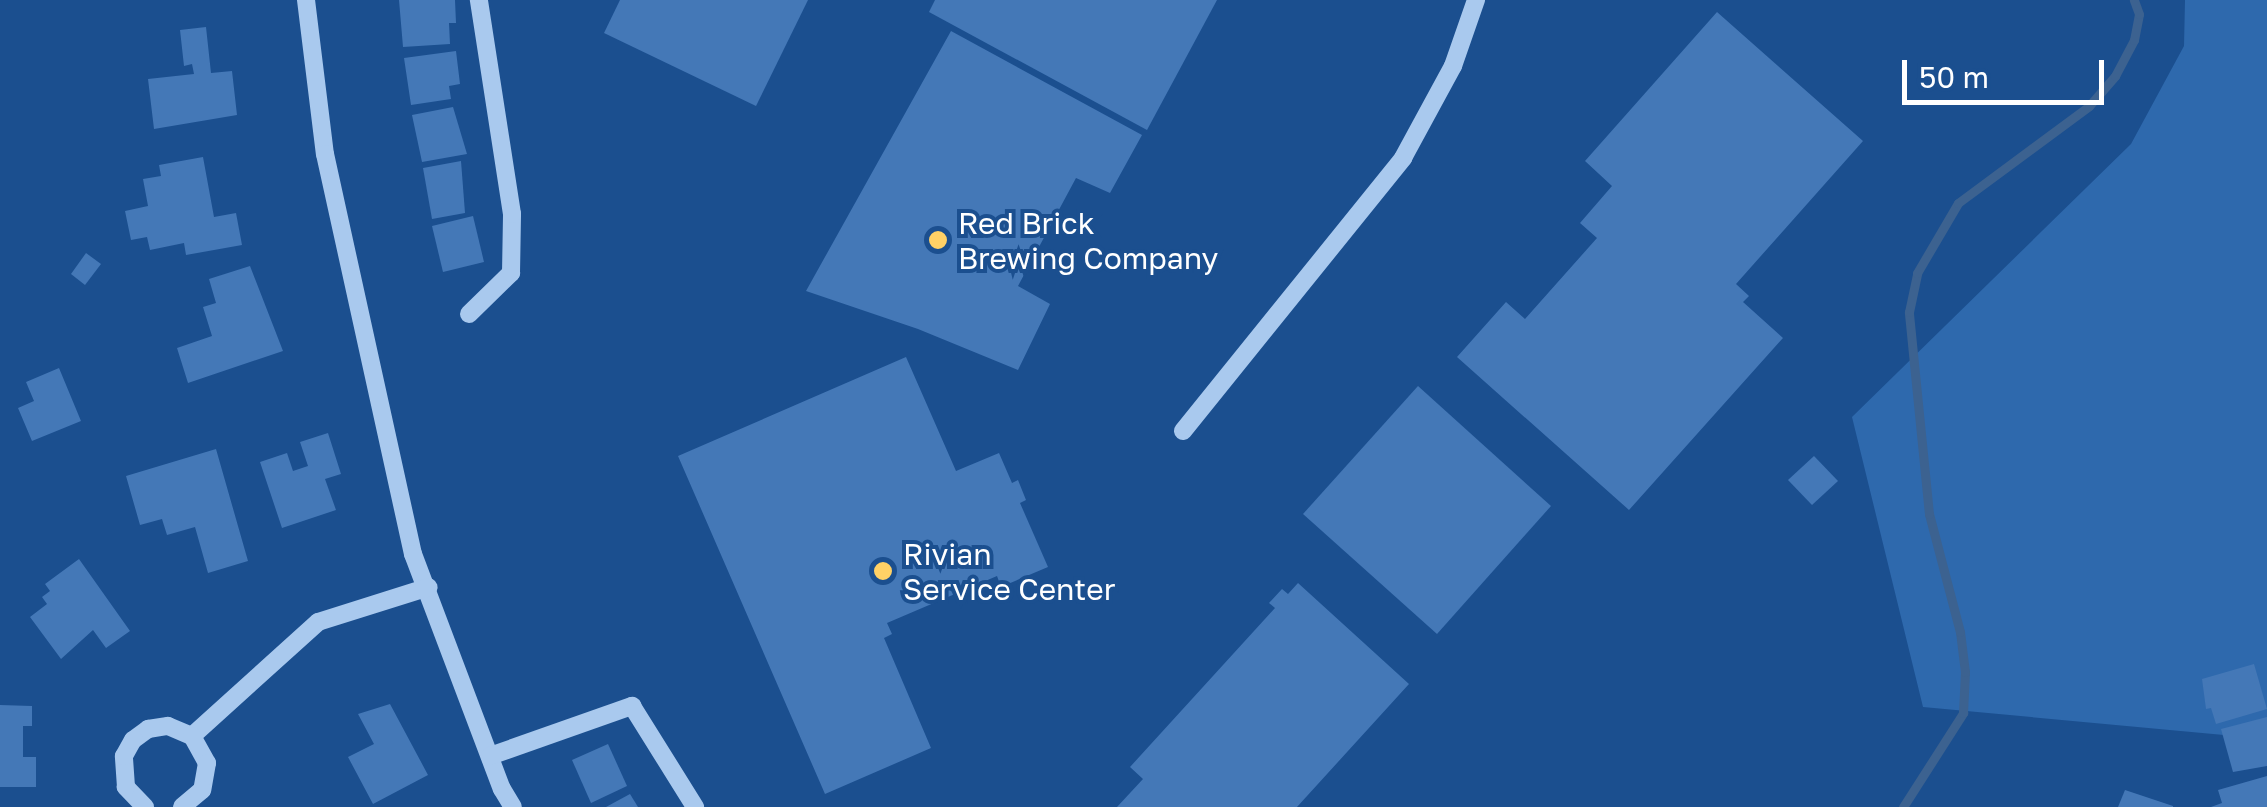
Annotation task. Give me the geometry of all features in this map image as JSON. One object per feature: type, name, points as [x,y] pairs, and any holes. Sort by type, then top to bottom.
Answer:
[{"type":"street","points":[[306,0],[322,137],[413,554],[513,807]]},
{"type":"street","points":[[469,314],[511,273],[512,254],[512,214],[479,0]]},
{"type":"street","points":[[1183,431],[1403,158],[1453,66],[1476,0]]},
{"type":"street","points":[[192,736],[318,622],[429,587]]},
{"type":"street","points":[[490,756],[632,706],[695,807]]},
{"type":"street","points":[[145,807],[126,787],[122,772],[124,756],[133,740],[148,729],[168,726],[192,736],[204,752],[208,772],[202,790],[182,807]]},
{"type":"shaded area","points":[[2185,0],[2267,0],[2267,739],[1923,707],[1852,417],[2131,144],[2184,46]]},
{"type":"building","points":[[399,0],[455,0],[456,23],[449,23],[450,44],[403,47]]},
{"type":"building","points":[[620,0],[808,0],[756,106],[604,33]]},
{"type":"building","points":[[935,0],[1217,0],[1147,130],[929,12]]},
{"type":"building","points":[[1717,12],[1863,141],[1736,284],[1749,296],[1743,302],[1783,338],[1629,510],[1457,357],[1506,302],[1525,319],[1597,238],[1580,223],[1612,186],[1585,161]]},
{"type":"building","points":[[206,27],[211,73],[232,71],[237,115],[154,129],[148,79],[194,74],[192,64],[184,66],[180,30]]},
{"type":"building","name":"Red Brick Brewing Company","points":[[951,31],[1142,135],[1110,193],[1076,178],[1018,286],[1050,304],[1018,370],[918,329],[806,291]]},
{"type":"building","points":[[456,51],[460,84],[449,86],[451,99],[411,105],[404,58]]},
{"type":"building","points":[[453,107],[467,154],[422,162],[412,115]]},
{"type":"building","points":[[203,157],[214,217],[236,213],[242,245],[186,255],[184,243],[150,250],[147,237],[131,240],[125,211],[148,206],[143,179],[161,176],[159,165]]},
{"type":"building","points":[[461,161],[465,213],[432,219],[423,168]]},
{"type":"building","points":[[473,216],[484,262],[443,272],[432,226]]},
{"type":"building","points":[[86,253],[101,264],[85,285],[71,274]]},
{"type":"building","points":[[250,266],[283,351],[188,383],[177,348],[212,336],[203,307],[216,303],[209,279]]},
{"type":"building","name":"Rivian Service Center","points":[[906,357],[956,471],[999,453],[1012,483],[1018,480],[1026,500],[1020,503],[1048,567],[1001,587],[997,576],[887,623],[892,634],[884,638],[931,748],[825,794],[678,456]]},
{"type":"building","points":[[59,368],[81,421],[32,441],[18,408],[34,401],[26,382]]},
{"type":"building","points":[[1418,386],[1551,506],[1437,634],[1303,514]]},
{"type":"building","points":[[328,433],[341,474],[325,479],[336,510],[282,528],[260,462],[287,453],[293,471],[308,466],[300,442]]},
{"type":"building","points":[[216,449],[248,561],[208,573],[195,527],[167,535],[162,519],[140,525],[126,476]]},
{"type":"building","points":[[1814,456],[1838,481],[1812,505],[1788,480]]},
{"type":"building","points":[[79,559],[130,631],[106,648],[93,630],[61,659],[30,617],[47,604],[42,597],[50,591],[45,584]]},
{"type":"building","points":[[1298,583],[1409,684],[1297,807],[1117,807],[1143,779],[1130,767],[1275,608],[1269,603],[1282,589],[1288,594]]},
{"type":"building","points":[[2254,664],[2267,709],[2216,724],[2211,708],[2206,709],[2202,679]]},
{"type":"building","points":[[390,704],[428,775],[373,804],[348,757],[374,744],[358,714]]},
{"type":"building","points":[[0,705],[32,706],[32,726],[23,726],[23,757],[36,757],[36,787],[0,787]]},
{"type":"building","points":[[2267,717],[2267,766],[2233,772],[2221,729]]},
{"type":"building","points":[[608,744],[627,786],[591,803],[572,760]]},
{"type":"building","points":[[2267,776],[2267,807],[2211,807],[2222,803],[2218,790]]},
{"type":"building","points":[[2125,790],[2173,806],[2173,807],[2118,807]]},
{"type":"building","points":[[630,794],[638,807],[606,807]]},
{"type":"waterway","points":[[1903,807],[1963,713],[1965,672],[1960,632],[1929,514],[1909,312],[1917,273],[1958,203],[2089,106],[2115,76],[2134,40],[2139,14],[2134,0]]},
{"type":"place","name":"Red Brick Brewing Company","points":[[938,240]]},
{"type":"place","name":"Rivian Service Center","points":[[883,571]]}]
